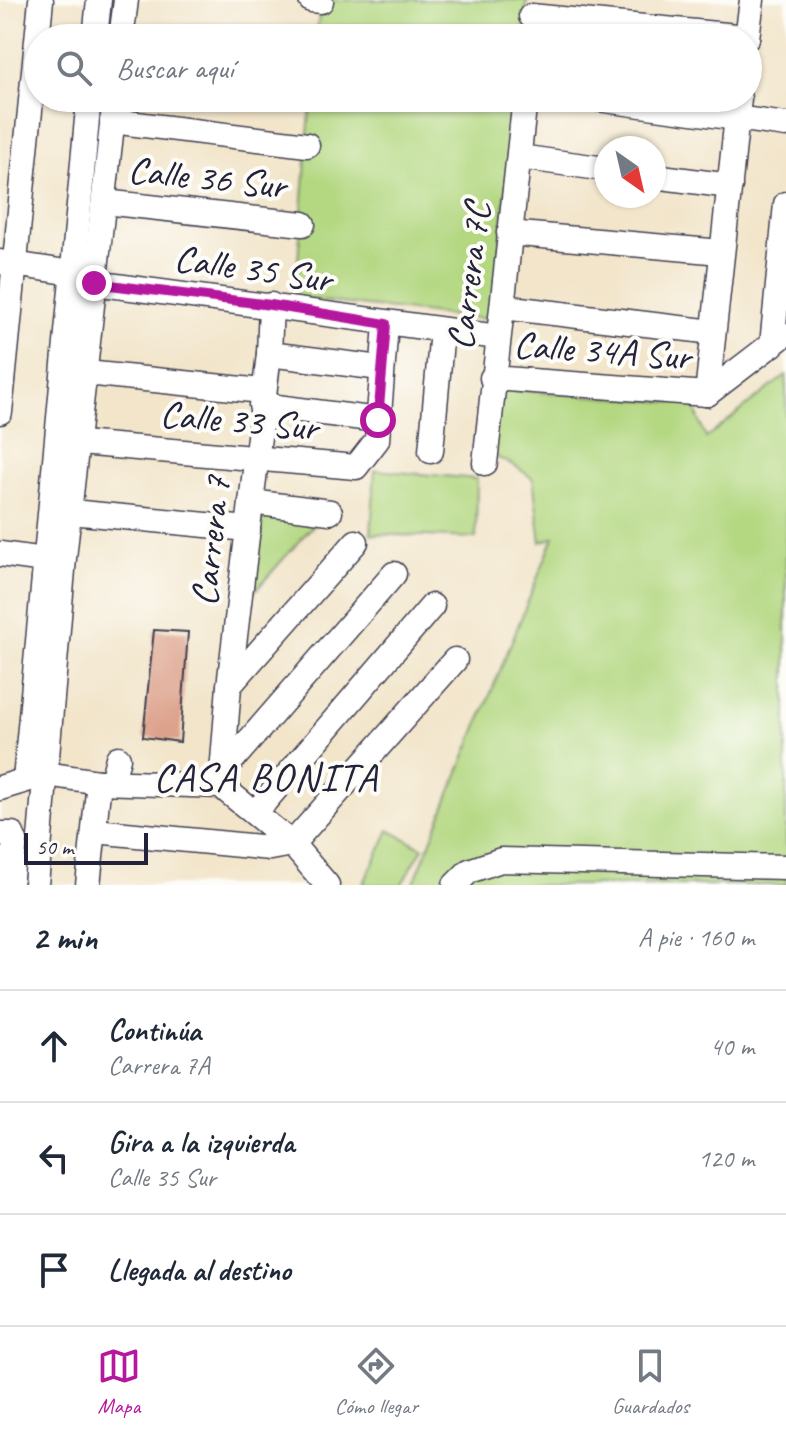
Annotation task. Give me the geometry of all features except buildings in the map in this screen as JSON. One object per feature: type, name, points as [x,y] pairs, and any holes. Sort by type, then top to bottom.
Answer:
[{"type":"street","points":[[38,24],[41,0]]},
{"type":"street","points":[[96,24],[99,0]]},
{"type":"street","points":[[123,24],[126,0]]},
{"type":"street","points":[[749,24],[752,0]]},
{"type":"street","points":[[531,18],[596,24]]},
{"type":"street","points":[[0,412],[7,263],[27,112]]},
{"type":"street","points":[[36,777],[80,443],[86,373],[84,278],[89,112]]},
{"type":"street","points":[[36,885],[36,777],[45,560],[84,278],[104,202],[114,112]]},
{"type":"street","points":[[125,112],[307,145]]},
{"type":"street","name":"Carrera 7C","points":[[485,463],[524,112]]},
{"type":"street","points":[[707,394],[737,112]]},
{"type":"street","points":[[751,112],[786,125]]},
{"type":"street","points":[[519,157],[594,167]]},
{"type":"street","points":[[666,178],[730,186]]},
{"type":"street","name":"Calle 36 Sur","points":[[104,202],[303,224]]},
{"type":"street","points":[[707,394],[779,339],[785,215]]},
{"type":"street","points":[[509,233],[721,252]]},
{"type":"street","name":"Calle 35 Sur","points":[[7,263],[84,278],[386,324],[498,337]]},
{"type":"street","name":"Carrera 7","points":[[221,779],[229,686],[269,354],[271,305]]},
{"type":"street","points":[[503,307],[713,332]]},
{"type":"street","points":[[86,373],[262,398],[378,430],[386,324]]},
{"type":"street","points":[[431,451],[442,330]]},
{"type":"street","points":[[269,354],[381,368]]},
{"type":"street","name":"Calle 34A Sur","points":[[492,378],[707,394]]},
{"type":"street","name":"Calle 33 Sur","points":[[80,443],[356,467],[378,430]]},
{"type":"street","points":[[251,502],[330,512]]},
{"type":"street","points":[[71,512],[248,529]]},
{"type":"street","points":[[229,686],[356,542]]},
{"type":"street","points":[[0,554],[45,560]]},
{"type":"street","points":[[221,779],[394,574]]},
{"type":"street","points":[[255,813],[432,606]]},
{"type":"street","points":[[95,831],[270,848],[292,844],[455,660]]},
{"type":"street","points":[[88,885],[95,831],[109,774]]},
{"type":"street","points":[[0,788],[36,777],[109,774],[221,779],[292,844],[327,885]]},
{"type":"street","points":[[0,834],[12,834],[15,841],[10,885]]},
{"type":"street","points":[[455,885],[469,871],[501,860],[786,867]]},
{"type":"green space","points":[[321,0],[527,0],[524,24],[318,24]]},
{"type":"green space","points":[[310,112],[514,112],[492,320],[295,298]]},
{"type":"green space","points":[[786,375],[786,885],[413,885],[554,537],[541,542],[533,479],[490,454],[499,389],[693,404],[706,438]]},
{"type":"green space","points":[[375,470],[477,479],[476,538],[371,534]]},
{"type":"green space","points":[[262,507],[323,514],[255,591]]},
{"type":"green space","points":[[389,830],[423,848],[401,885],[363,885]]},
{"type":"district","name":"CASA BONITA","points":[[266,776]]},
{"type":"route","points":[[94,283],[271,305],[386,324],[378,420]]}]
